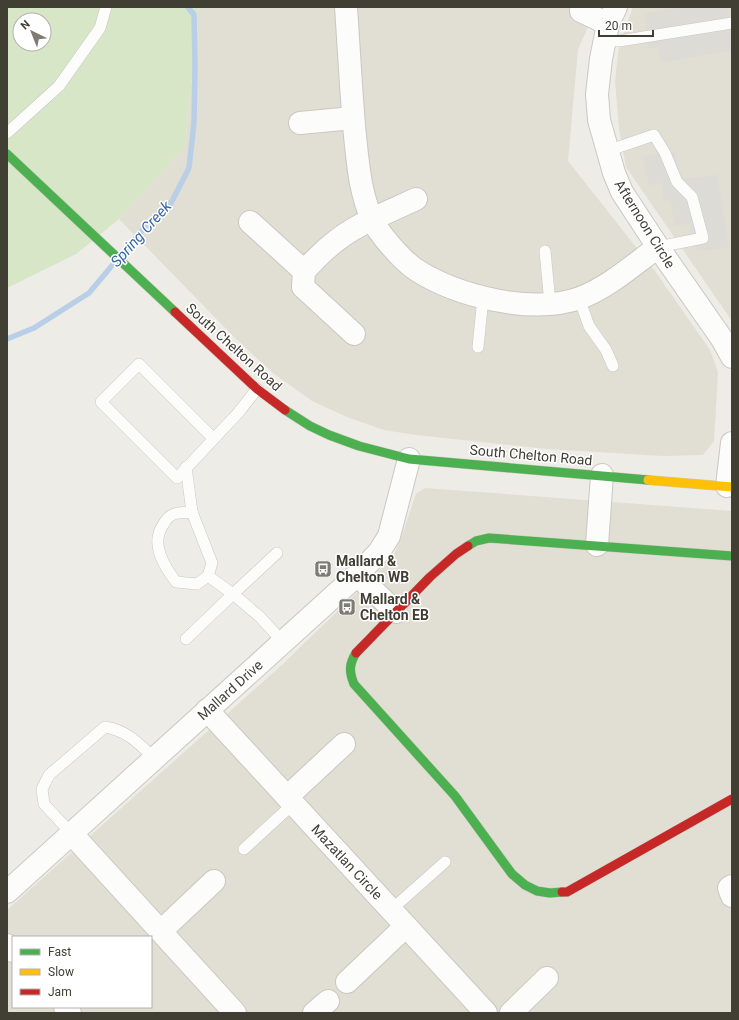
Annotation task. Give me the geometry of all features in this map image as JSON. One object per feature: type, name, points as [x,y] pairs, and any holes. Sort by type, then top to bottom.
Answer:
[{"type":"street","points":[[346,7],[353,118],[360,182],[372,220],[390,245],[414,268],[444,284],[483,298],[526,305],[550,303],[579,298],[603,288],[658,247]]},
{"type":"street","points":[[581,11],[610,24]]},
{"type":"street","name":"Afternoon Circle","points":[[610,24],[601,59],[597,94],[599,120],[614,173],[622,192],[658,247],[710,321],[732,357]]},
{"type":"street","points":[[300,123],[353,118]]},
{"type":"street","name":"South Chelton Road","points":[[7,154],[257,389],[300,419],[328,435],[369,449],[409,459],[729,486]]},
{"type":"street","points":[[354,334],[304,287],[304,271],[331,245],[348,233],[416,199]]},
{"type":"street","points":[[250,222],[304,271]]},
{"type":"street","points":[[729,486],[732,443]]},
{"type":"street","name":"Mallard Drive","points":[[8,888],[72,833],[283,642],[379,552],[389,536],[409,459]]},
{"type":"street","points":[[597,545],[602,475]]},
{"type":"street","points":[[732,556],[489,538],[476,541],[456,554],[430,577],[357,652],[350,662],[349,674],[354,684],[455,796],[512,874],[521,883],[535,891],[550,894],[567,892],[732,799]]},
{"type":"street","points":[[356,575],[396,612]]},
{"type":"street","name":"Mazatlan Circle","points":[[207,710],[486,1013]]},
{"type":"street","points":[[290,800],[344,744]]},
{"type":"street","points":[[72,833],[153,931],[235,1013]]},
{"type":"street","points":[[153,931],[214,882]]},
{"type":"street","points":[[732,886],[729,888],[732,896]]},
{"type":"street","points":[[347,982],[406,926]]},
{"type":"street","points":[[511,1013],[547,978]]},
{"type":"lane","points":[[7,133],[60,86],[100,28],[106,7]]},
{"type":"lane","points":[[610,24],[619,41],[732,23]]},
{"type":"lane","points":[[607,151],[654,135],[665,153],[677,182],[692,197],[703,238],[658,247]]},
{"type":"lane","points":[[545,252],[550,303]]},
{"type":"lane","points":[[478,347],[483,298]]},
{"type":"lane","points":[[579,298],[589,326],[606,350],[613,366]]},
{"type":"lane","points":[[213,438],[139,364],[101,402],[177,478],[238,413],[257,389]]},
{"type":"lane","points":[[186,468],[192,512],[212,563],[208,576],[197,584],[176,582],[166,569],[157,547],[160,529],[166,519],[174,514],[192,512]]},
{"type":"lane","points":[[186,639],[277,553]]},
{"type":"lane","points":[[208,576],[233,594],[260,617],[283,642]]},
{"type":"lane","points":[[72,833],[44,804],[42,789],[49,776],[105,727],[117,729],[132,736],[154,758]]},
{"type":"lane","points":[[244,850],[290,800]]},
{"type":"lane","points":[[391,910],[445,862]]},
{"type":"shaded area","points":[[199,7],[597,7],[578,49],[568,161],[655,271],[710,350],[718,372],[714,441],[703,455],[663,456],[547,449],[416,435],[384,430],[347,417],[312,401],[273,373],[236,339],[119,219],[185,147]]},
{"type":"shaded area","points":[[633,7],[732,7],[732,321],[626,167],[619,129],[615,81],[619,46]]},
{"type":"shaded area","points":[[684,7],[728,7],[732,32],[732,50],[661,63],[658,47],[648,49],[645,13]]},
{"type":"shaded area","points":[[675,151],[681,179],[717,175],[729,247],[697,251],[690,224],[675,225],[670,199],[664,201],[662,183],[649,185],[643,157]]},
{"type":"shaded area","points":[[425,488],[732,511],[732,1013],[7,1013],[7,910],[283,664],[383,567],[394,554],[416,494]]},
{"type":"green space","points":[[7,7],[199,7],[185,147],[119,219],[76,254],[7,288]]},
{"type":"waterway","name":"Spring Creek","points":[[121,255],[146,226],[168,209],[189,168],[194,122],[195,66],[194,15],[188,7]]},
{"type":"waterway","name":"Spring Creek","points":[[7,339],[34,328],[89,293],[115,262]]},
{"type":"traffic: fast","points":[[7,154],[175,312]]},
{"type":"traffic: fast","points":[[285,410],[310,426],[329,435],[359,446],[409,459],[648,480]]},
{"type":"traffic: fast","points":[[468,546],[476,541],[489,538],[732,556]]},
{"type":"traffic: fast","points":[[356,653],[350,668],[354,684],[455,796],[512,874],[525,885],[537,891],[550,893],[562,892]]},
{"type":"traffic: slow","points":[[648,480],[732,487]]},
{"type":"traffic: jam","points":[[175,312],[257,389],[285,410]]},
{"type":"traffic: jam","points":[[356,653],[430,577],[456,554],[468,546]]},
{"type":"traffic: jam","points":[[562,892],[567,892],[732,799]]},
{"type":"place","name":"Mallard & Chelton WB","points":[[323,569]]},
{"type":"place","name":"Mallard & Chelton EB","points":[[347,607]]}]
